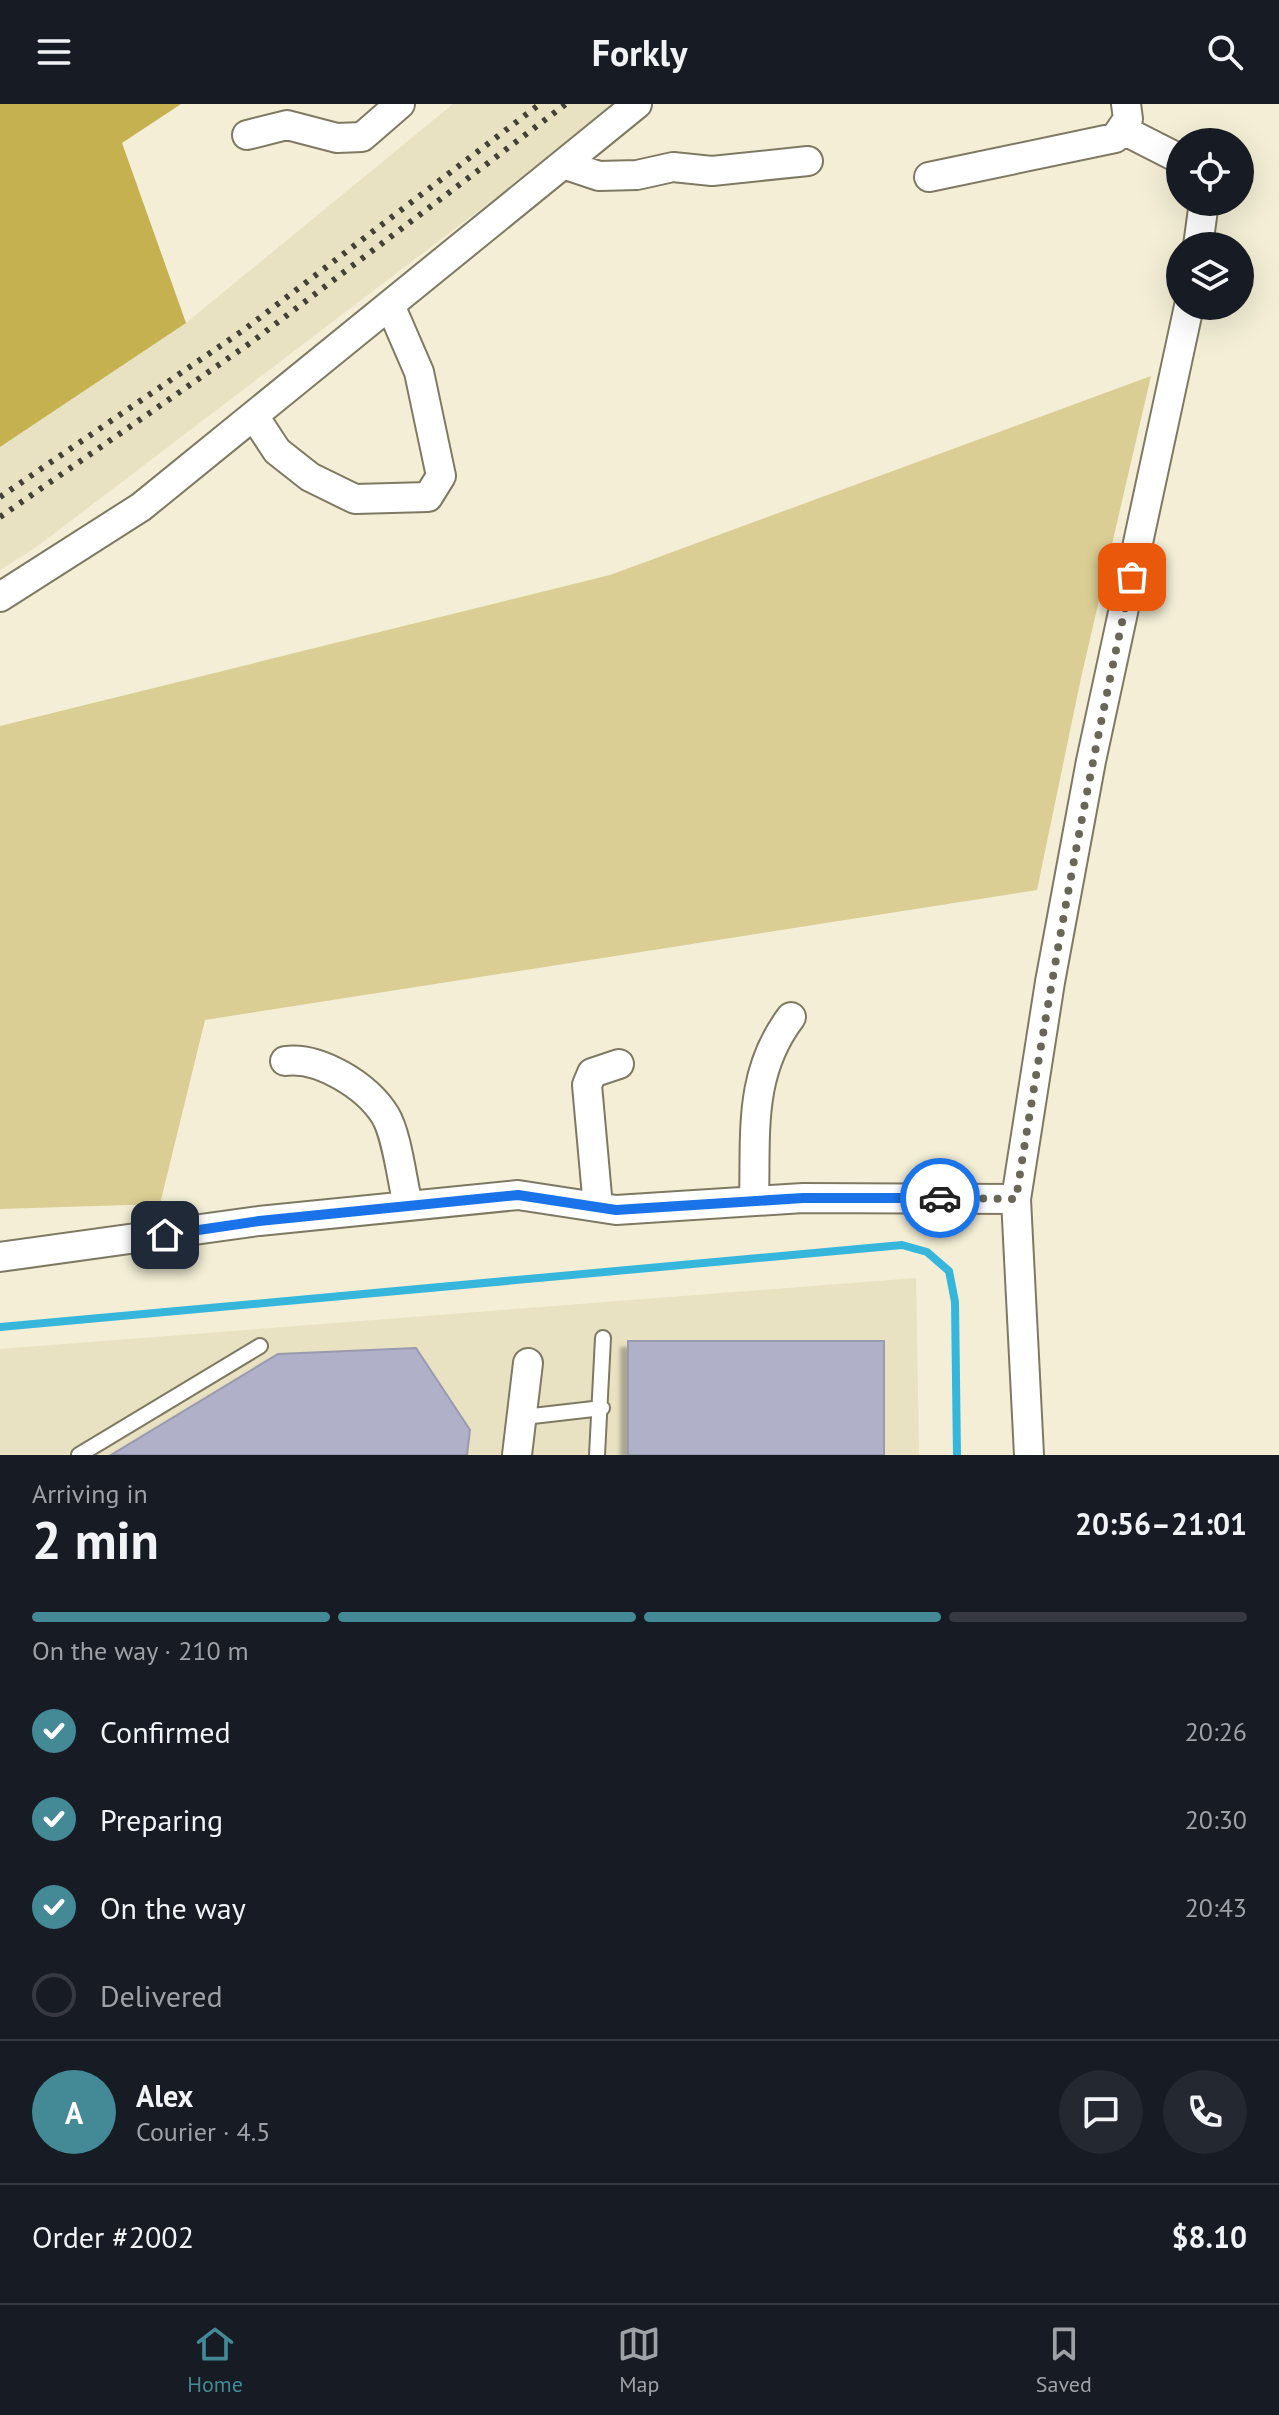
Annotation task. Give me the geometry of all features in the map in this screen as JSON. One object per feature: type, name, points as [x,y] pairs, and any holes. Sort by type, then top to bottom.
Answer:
[{"type":"street","points":[[247,135],[287,125],[337,138],[362,137],[400,104]]},
{"type":"street","points":[[0,597],[141,507],[637,104]]},
{"type":"street","points":[[929,177],[1115,138],[1124,117],[1166,148]]},
{"type":"street","points":[[563,164],[599,176],[637,175],[673,167],[712,171],[808,161]]},
{"type":"street","points":[[254,416],[277,451],[310,477],[355,499],[428,497],[441,476],[419,372],[390,305]]},
{"type":"street","points":[[1029,1455],[1016,1199],[1050,982],[1091,761],[1186,320]]},
{"type":"street","points":[[754,1201],[758,1080],[766,1056],[791,1017]]},
{"type":"street","points":[[285,1061],[295,1059],[333,1072],[375,1103],[387,1117],[408,1205]]},
{"type":"street","points":[[598,1207],[587,1085],[592,1073],[619,1064]]},
{"type":"street","points":[[0,1257],[408,1205],[518,1195],[616,1210],[860,1197],[1016,1199]]},
{"type":"street","points":[[517,1455],[524,1417],[528,1363]]},
{"type":"lane","points":[[597,1455],[602,1408],[603,1338]]},
{"type":"lane","points":[[79,1455],[260,1346]]},
{"type":"lane","points":[[524,1417],[602,1408]]},
{"type":"shaded area","points":[[0,104],[181,104],[122,143],[186,323],[0,447]]},
{"type":"shaded area","points":[[453,104],[619,104],[35,548],[0,570],[0,447],[186,323]]},
{"type":"shaded area","points":[[1151,376],[1081,678],[1037,890],[205,1020],[160,1204],[0,1209],[0,726],[610,575]]},
{"type":"shaded area","points":[[916,1278],[919,1455],[0,1455],[0,1349]]},
{"type":"building","points":[[628,1341],[884,1341],[884,1455],[628,1455]]},
{"type":"building","points":[[416,1348],[470,1430],[467,1455],[111,1455],[278,1354]]},
{"type":"waterway","points":[[0,1327],[902,1245],[927,1252],[949,1271],[955,1302],[957,1455]]},
{"type":"railway","points":[[0,497],[245,329],[540,104]]},
{"type":"railway","points":[[0,517],[253,341],[566,104]]},
{"type":"way so far","points":[[940,1198],[1016,1199],[1050,982],[1091,761],[1132,577]]},
{"type":"route","points":[[165,1235],[259,1221],[518,1195],[616,1210],[803,1198],[940,1198]]}]
